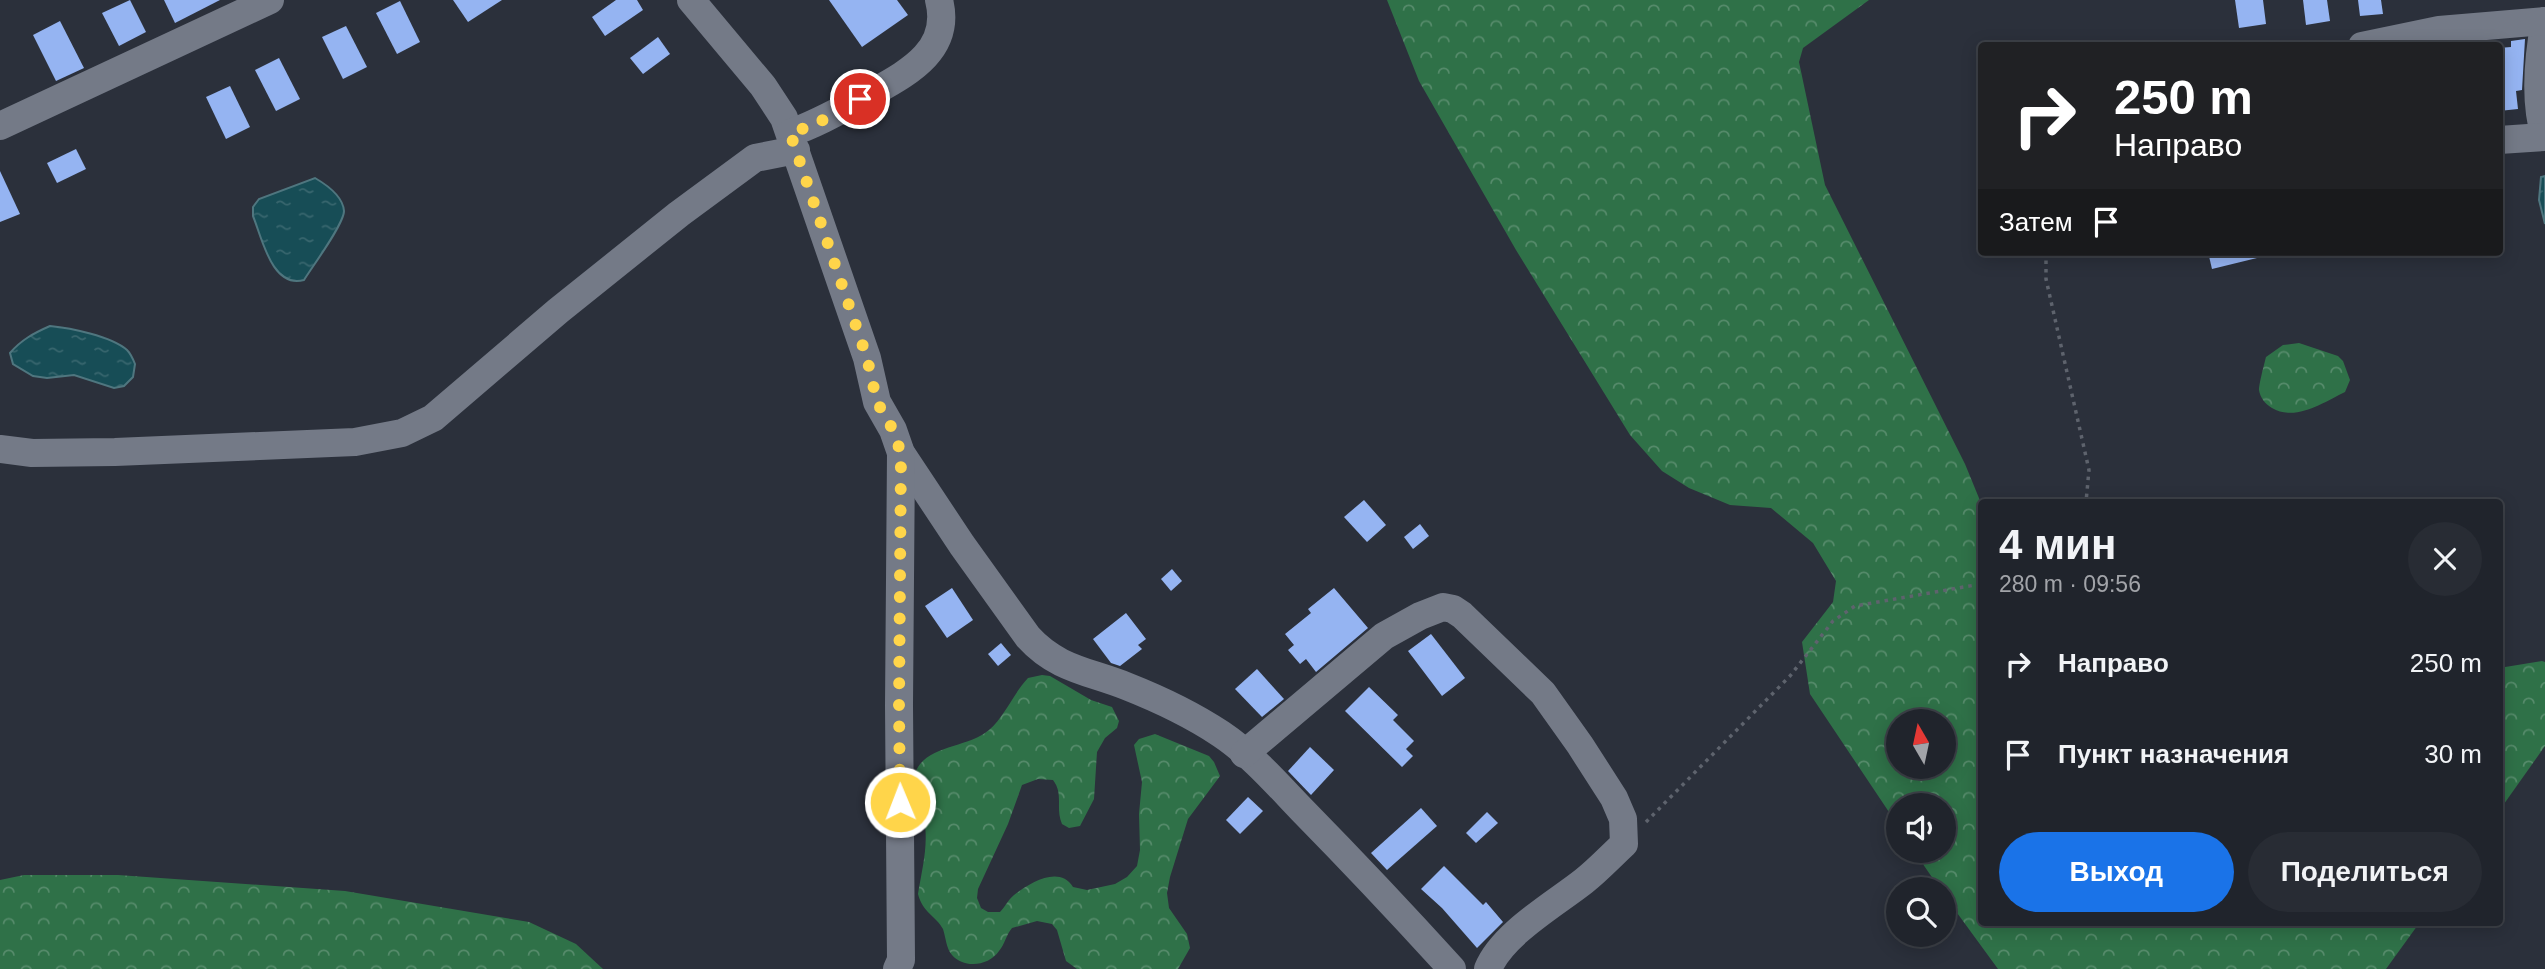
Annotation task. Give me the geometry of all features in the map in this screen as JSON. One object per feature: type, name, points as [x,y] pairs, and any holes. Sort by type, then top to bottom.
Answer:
[{"type":"street","points":[[0,126],[270,0]]},
{"type":"street","points":[[691,0],[763,86],[784,118],[867,358],[877,402],[893,430],[901,453],[1028,637],[1040,650],[1066,666],[1124,685],[1183,711],[1223,735],[1267,774],[1452,969]]},
{"type":"street","points":[[0,449],[32,453],[129,451],[355,442],[402,433],[433,418],[558,311],[679,214],[755,158],[793,141],[816,124],[905,74],[922,60],[939,33],[943,20],[939,0]]},
{"type":"street","points":[[2381,42],[2439,30],[2545,21],[2539,55],[2541,118],[2545,137],[2503,140]]},
{"type":"street","points":[[901,453],[901,966]]},
{"type":"street","points":[[1244,754],[1384,636],[1420,615],[1443,607],[1453,609],[1543,693],[1614,798],[1623,819],[1625,844],[1516,934],[1493,957],[1488,969]]},
{"type":"path","points":[[2046,256],[2046,279],[2089,470],[2086,499]]},
{"type":"path","points":[[1625,844],[1790,676],[1833,621],[1855,606],[1978,585]]},
{"type":"green space","points":[[1387,0],[1869,0],[1803,48],[1799,62],[1825,185],[1965,464],[1979,499],[1978,926],[2417,926],[2386,969],[1998,969],[1956,911],[1956,877],[1932,877],[1922,863],[1956,863],[1956,793],[1886,793],[1886,808],[1810,694],[1802,642],[1833,602],[1836,581],[1813,543],[1771,508],[1730,505],[1689,488],[1662,471],[1630,435],[1516,250],[1419,81]]},
{"type":"green space","points":[[2299,343],[2338,356],[2343,361],[2350,380],[2345,392],[2319,405],[2300,412],[2281,412],[2267,404],[2259,390],[2266,357],[2283,345]]},
{"type":"green space","points":[[2545,662],[2545,746],[2503,805],[2503,667]]},
{"type":"green space","points":[[1050,676],[1091,700],[1112,707],[1119,721],[1117,728],[1105,738],[1097,752],[1094,799],[1080,826],[1069,828],[1062,824],[1058,791],[1053,780],[1038,779],[1022,785],[1008,824],[978,889],[977,898],[981,908],[988,912],[1000,912],[1014,895],[1044,878],[1060,877],[1073,887],[1087,890],[1115,884],[1127,877],[1137,866],[1140,850],[1142,782],[1134,745],[1139,739],[1155,734],[1209,756],[1220,776],[1188,819],[1170,877],[1167,893],[1169,908],[1187,934],[1190,948],[1178,969],[1077,969],[1066,961],[1057,930],[1052,924],[1037,921],[1012,928],[995,956],[983,963],[970,964],[957,959],[950,952],[943,929],[920,900],[918,894],[926,838],[923,815],[913,792],[915,773],[930,755],[979,737],[989,730],[1028,678]]},
{"type":"green space","points":[[24,875],[118,875],[345,891],[529,922],[576,944],[603,969],[0,969],[0,880]]},
{"type":"water","points":[[2545,176],[2545,224],[2539,200],[2541,177]]},
{"type":"water","points":[[315,178],[338,196],[343,206],[343,217],[304,280],[293,281],[276,270],[270,260],[253,216],[253,207],[259,199]]},
{"type":"water","points":[[50,326],[90,334],[120,345],[135,364],[133,377],[124,386],[114,388],[74,375],[47,378],[33,376],[13,364],[10,353],[14,348]]},
{"type":"building","points":[[130,0],[146,32],[119,46],[102,13]]},
{"type":"building","points":[[164,0],[220,0],[175,23]]},
{"type":"building","points":[[453,0],[502,0],[468,22]]},
{"type":"building","points":[[616,0],[637,0],[643,10],[605,36],[592,17]]},
{"type":"building","points":[[829,0],[897,0],[908,15],[862,47]]},
{"type":"building","points":[[2235,0],[2263,0],[2266,24],[2239,28]]},
{"type":"building","points":[[2303,0],[2327,0],[2330,21],[2306,25]]},
{"type":"building","points":[[2358,0],[2381,0],[2383,14],[2360,16]]},
{"type":"building","points":[[400,1],[420,42],[397,54],[376,13]]},
{"type":"building","points":[[60,21],[84,68],[56,81],[33,35]]},
{"type":"building","points":[[346,26],[367,67],[343,79],[322,37]]},
{"type":"building","points":[[658,37],[670,54],[643,74],[630,58]]},
{"type":"building","points":[[2525,39],[2522,90],[2516,91],[2518,109],[2503,111],[2503,48],[2511,47],[2511,41]]},
{"type":"building","points":[[279,58],[300,99],[276,111],[255,70]]},
{"type":"building","points":[[230,86],[250,127],[226,139],[206,97]]},
{"type":"building","points":[[76,149],[86,169],[57,183],[47,163]]},
{"type":"building","points":[[0,171],[20,214],[0,222]]},
{"type":"building","points":[[2209,256],[2257,256],[2257,258],[2212,269]]},
{"type":"building","points":[[1364,500],[1386,525],[1367,542],[1344,517]]},
{"type":"building","points":[[1420,524],[1429,536],[1413,549],[1404,537]]},
{"type":"building","points":[[1172,569],[1182,581],[1171,591],[1161,579]]},
{"type":"building","points":[[952,588],[973,620],[947,638],[925,606]]},
{"type":"building","points":[[1334,588],[1368,628],[1316,672],[1306,659],[1300,664],[1288,650],[1294,645],[1285,634],[1311,613],[1308,609]]},
{"type":"building","points":[[1126,613],[1146,639],[1138,645],[1142,649],[1120,666],[1111,663],[1093,639]]},
{"type":"building","points":[[1431,634],[1465,678],[1442,696],[1408,651]]},
{"type":"building","points":[[1001,643],[1011,655],[998,666],[988,654]]},
{"type":"building","points":[[1257,669],[1284,699],[1262,717],[1235,689]]},
{"type":"building","points":[[1369,687],[1398,715],[1393,720],[1414,741],[1406,749],[1413,756],[1402,767],[1345,711]]},
{"type":"building","points":[[1310,747],[1334,770],[1311,795],[1288,771]]},
{"type":"building","points":[[1248,797],[1263,811],[1240,834],[1226,820]]},
{"type":"building","points":[[1421,808],[1437,826],[1387,870],[1371,853]]},
{"type":"building","points":[[1487,812],[1498,823],[1476,843],[1466,833]]},
{"type":"building","points":[[1444,866],[1483,905],[1486,902],[1503,922],[1477,948],[1442,908],[1421,889]]},
{"type":"route","points":[[860,99],[816,124],[790,133],[867,358],[877,402],[893,430],[901,453],[900,802]]}]
